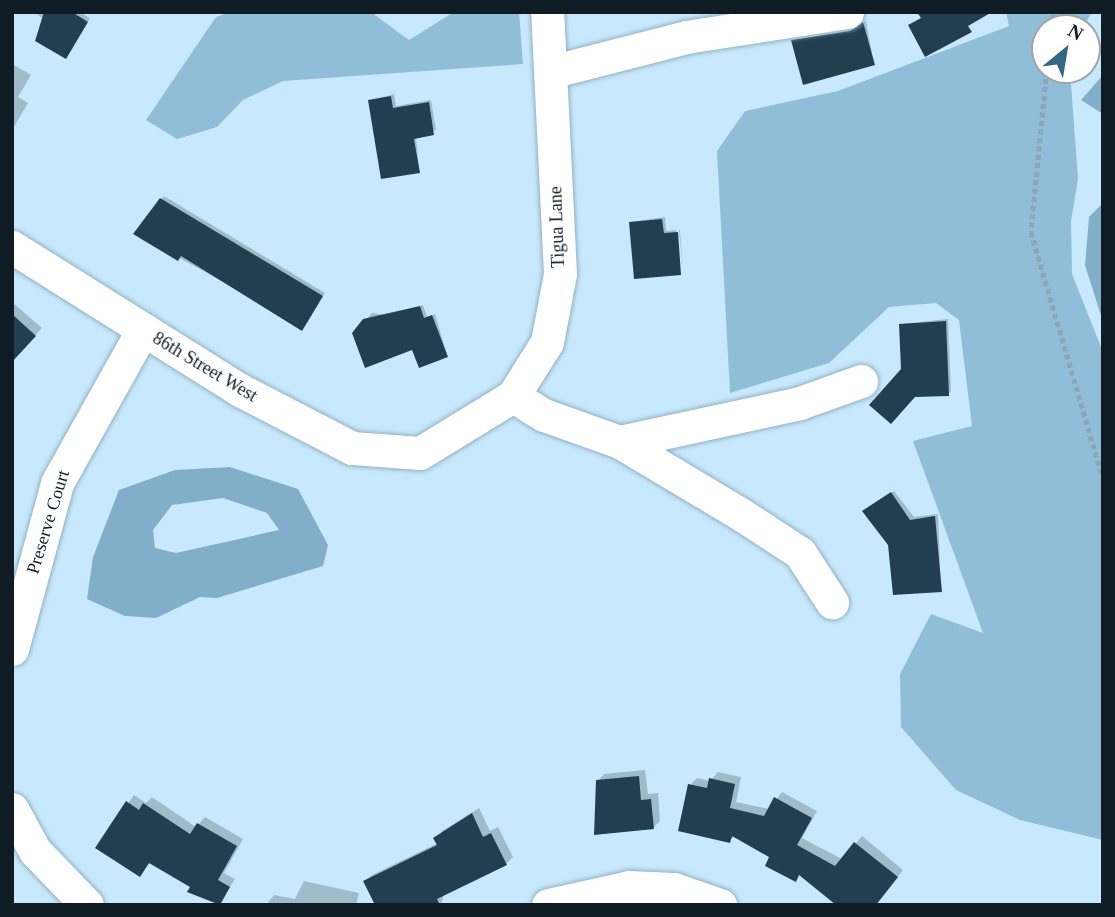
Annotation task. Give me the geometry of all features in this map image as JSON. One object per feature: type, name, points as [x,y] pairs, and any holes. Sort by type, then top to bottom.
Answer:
[{"type":"street","name":"Tigua Lane","points":[[411,452],[456,436],[513,396],[547,342],[560,274],[547,12]]},
{"type":"street","points":[[550,72],[686,37],[846,12]]},
{"type":"street","name":"86th Street West","points":[[12,247],[143,329],[352,448],[411,452]]},
{"type":"street","name":"Preserve Court","points":[[12,649],[57,483],[143,329]]},
{"type":"street","points":[[620,442],[800,403],[861,381]]},
{"type":"street","points":[[513,396],[544,415],[620,442],[800,553],[832,602]]},
{"type":"street","points":[[12,809],[35,851],[87,905]]},
{"type":"street","points":[[548,905],[629,887],[674,889],[720,905]]},
{"type":"path","points":[[1046,84],[1031,232],[1103,479]]},
{"type":"shaded area","points":[[230,12],[371,12],[409,40],[454,12],[519,12],[523,64],[283,81],[243,100],[217,127],[177,139],[146,120],[216,17]]},
{"type":"shaded area","points":[[1006,12],[1092,12],[1031,14],[1031,84],[1071,84],[1078,179],[1071,221],[1072,274],[1103,352],[1103,840],[1020,820],[956,790],[901,727],[900,674],[931,614],[983,633],[913,441],[972,426],[959,320],[936,303],[889,307],[829,363],[730,393],[717,151],[745,111],[838,91],[1009,26]]},
{"type":"shaded area","points":[[1103,75],[1103,114],[1081,100],[1095,84],[1101,84]]},
{"type":"shaded area","points":[[1103,203],[1103,322],[1085,265],[1089,217]]},
{"type":"shaded area","points":[[230,467],[298,489],[328,545],[323,566],[217,598],[200,597],[156,618],[125,616],[87,599],[93,557],[119,490],[175,470]],"holes":[[[223,498],[267,513],[279,530],[176,553],[155,548],[153,530],[172,505]]]},
{"type":"building","points":[[44,12],[72,12],[88,22],[66,59],[35,41]]},
{"type":"building","points":[[917,12],[992,12],[968,26],[972,32],[925,57],[908,25],[921,18]]},
{"type":"building","points":[[863,22],[875,65],[803,85],[791,40],[850,31]]},
{"type":"building","points":[[391,96],[393,108],[429,102],[434,135],[414,139],[420,173],[381,179],[368,100]]},
{"type":"building","points":[[160,198],[323,296],[302,331],[181,256],[178,261],[133,234]]},
{"type":"building","points":[[662,219],[664,233],[678,232],[681,275],[634,279],[629,222]]},
{"type":"building","points":[[420,306],[424,318],[432,315],[448,357],[419,368],[412,350],[365,368],[352,333],[363,319]]},
{"type":"building","points":[[12,314],[36,336],[12,362]]},
{"type":"building","points":[[946,321],[949,396],[915,397],[891,424],[869,405],[901,369],[899,324]]},
{"type":"building","points":[[891,492],[910,520],[935,516],[942,592],[893,595],[888,545],[862,511]]},
{"type":"building","points":[[639,776],[641,800],[651,799],[654,829],[594,835],[596,780]]},
{"type":"building","points":[[709,778],[735,784],[730,808],[764,816],[774,797],[812,818],[797,845],[835,866],[854,842],[898,877],[876,905],[836,905],[799,875],[796,882],[765,866],[769,857],[732,836],[730,843],[678,831],[688,784],[707,788]]},
{"type":"building","points":[[126,801],[139,810],[143,803],[190,834],[197,823],[237,846],[218,880],[230,887],[220,905],[187,892],[190,887],[149,863],[140,877],[95,848]]},
{"type":"building","points":[[472,813],[483,837],[491,833],[507,865],[437,899],[440,905],[375,905],[363,881],[437,845],[433,838]]}]
